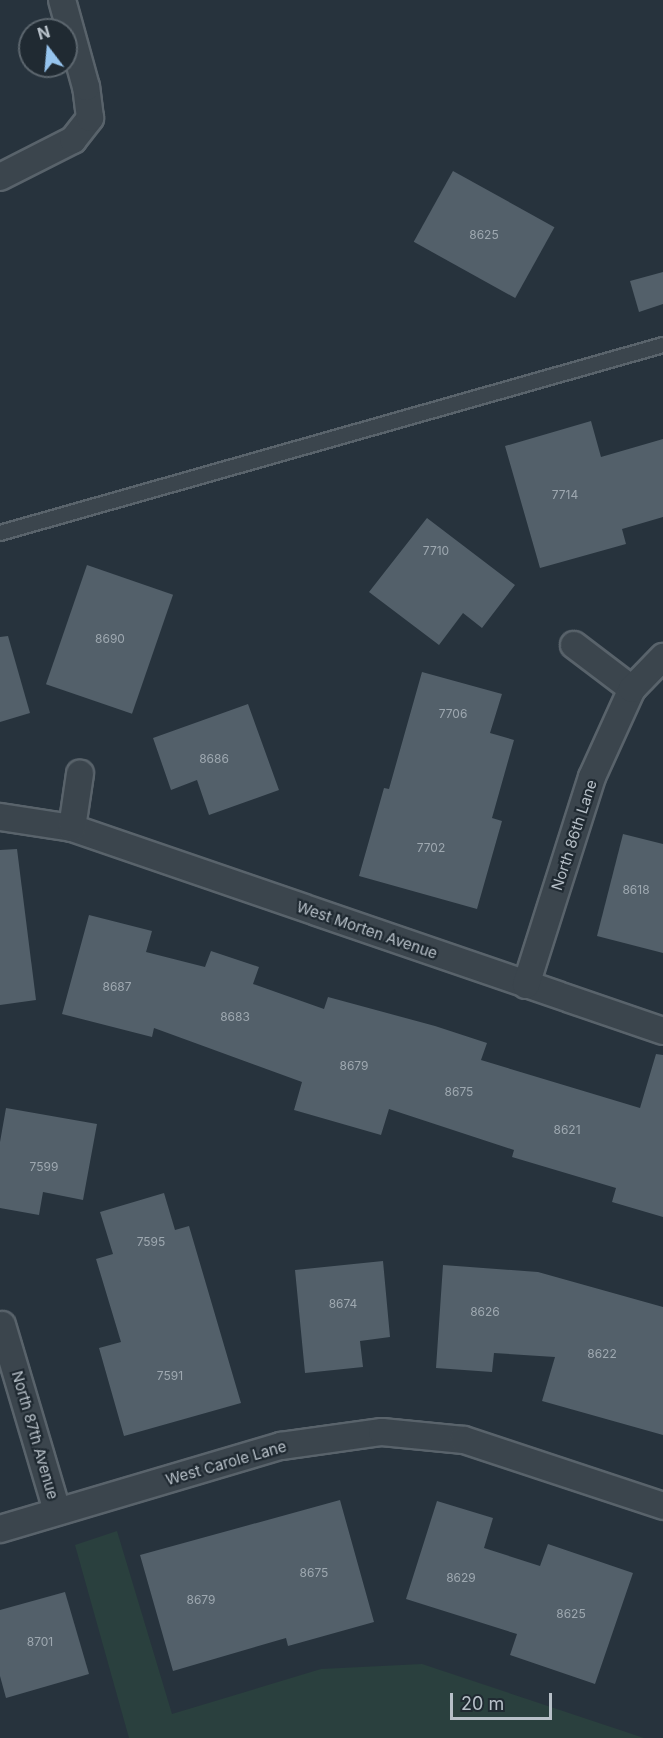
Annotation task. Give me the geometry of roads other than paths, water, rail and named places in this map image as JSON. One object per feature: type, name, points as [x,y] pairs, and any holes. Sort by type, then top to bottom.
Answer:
[{"type":"street","points":[[0,177],[73,140],[90,118],[86,87],[62,0]]},
{"type":"street","points":[[574,645],[632,689]]},
{"type":"street","name":"North 86th Lane","points":[[526,985],[592,777],[632,689],[663,657]]},
{"type":"street","points":[[72,828],[80,774]]},
{"type":"street","name":"West Morten Avenue","points":[[0,817],[72,828],[663,1031]]},
{"type":"street","name":"North 87th Avenue","points":[[2,1325],[57,1511]]},
{"type":"street","name":"West Carole Lane","points":[[0,1529],[281,1446],[382,1432],[464,1440],[663,1506]]},
{"type":"lane","points":[[0,533],[663,345]]}]
